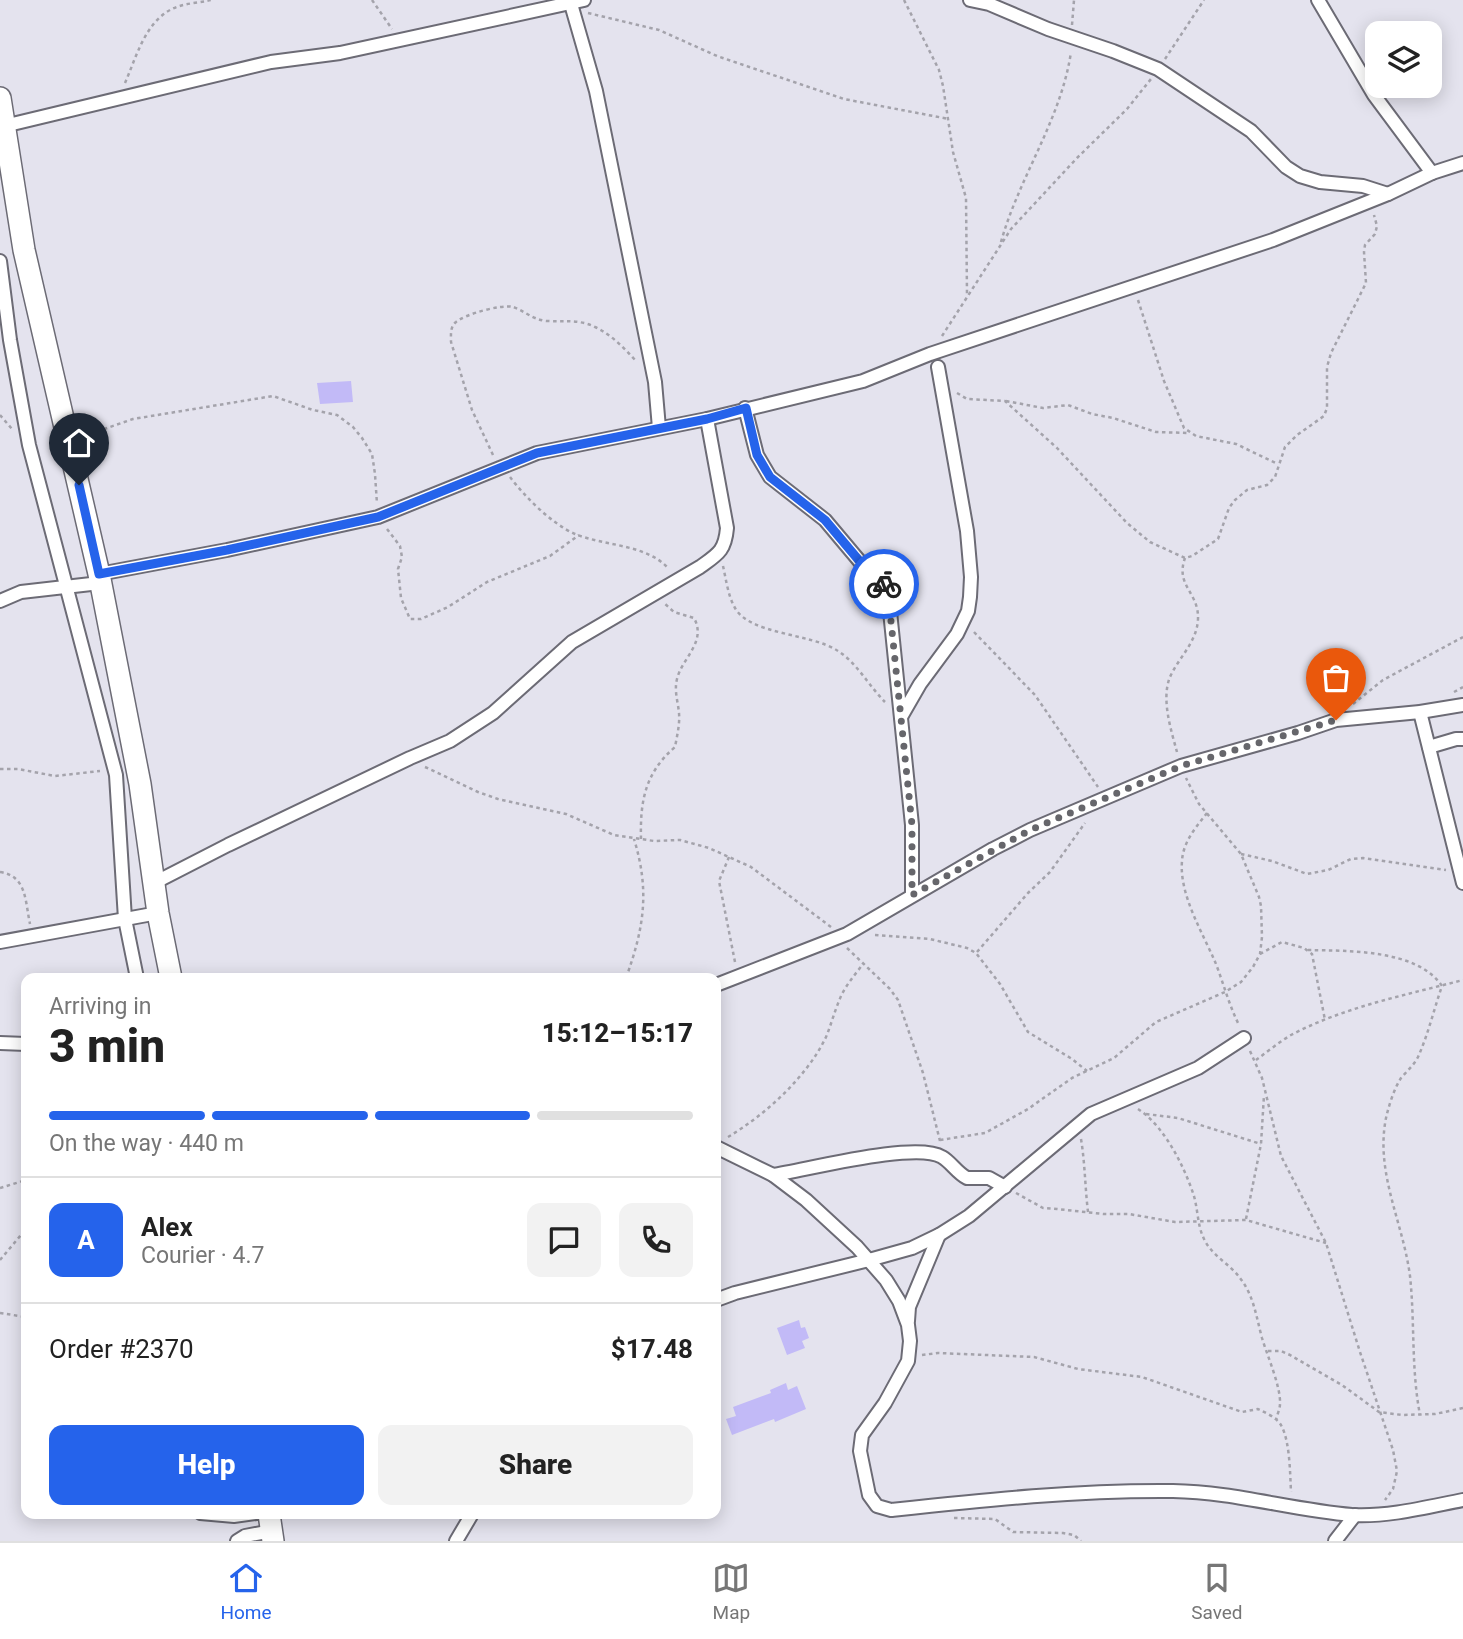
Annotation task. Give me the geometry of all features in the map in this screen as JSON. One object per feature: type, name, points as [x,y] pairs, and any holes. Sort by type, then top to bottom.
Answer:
[{"type":"highway","points":[[0,98],[24,250],[100,579],[140,784],[158,913],[170,973]]},
{"type":"street","points":[[970,0],[989,4],[1071,38],[1114,51],[1158,69],[1251,131],[1286,167],[1300,176],[1320,182],[1363,186],[1388,194]]},
{"type":"street","points":[[1318,0],[1374,95],[1433,173]]},
{"type":"street","points":[[4,126],[271,62],[340,53],[576,5],[655,382],[659,428]]},
{"type":"street","points":[[0,601],[21,592],[100,579],[378,517],[537,453],[707,419],[863,382],[930,354],[1273,240],[1463,163]]},
{"type":"street","points":[[0,261],[10,340],[29,445],[116,775],[125,919],[136,973]]},
{"type":"street","points":[[901,717],[920,684],[964,622],[970,597],[969,542],[938,367]]},
{"type":"street","points":[[746,408],[757,455],[770,477],[825,520],[862,565],[885,585],[912,825],[912,895]]},
{"type":"street","points":[[154,883],[228,845],[450,741],[493,713],[572,642],[719,553],[726,544],[727,528],[707,419]]},
{"type":"street","points":[[721,983],[843,936],[1030,830],[1181,766],[1336,720],[1463,705]]},
{"type":"street","points":[[1420,712],[1462,880]]},
{"type":"street","points":[[1429,747],[1456,739],[1463,740]]},
{"type":"street","points":[[0,942],[158,913]]},
{"type":"street","points":[[721,1298],[869,1261],[912,1248],[939,1235],[969,1216],[1077,1124],[1106,1106],[1198,1068],[1244,1038]]},
{"type":"street","points":[[0,1043],[21,1044]]},
{"type":"street","points":[[721,1143],[773,1175],[806,1200],[869,1261],[899,1301],[908,1325]]},
{"type":"street","points":[[773,1175],[902,1153],[925,1153],[941,1156],[962,1176],[989,1178],[1006,1186]]},
{"type":"street","points":[[939,1235],[909,1307],[908,1361],[885,1403],[862,1435],[861,1465],[869,1494],[877,1506],[891,1510],[1007,1497],[1174,1491],[1223,1493],[1355,1515],[1375,1515],[1463,1500]]},
{"type":"street","points":[[1335,1541],[1355,1515]]},
{"type":"street","points":[[456,1541],[470,1519]]},
{"type":"street","points":[[237,1541],[271,1528]]},
{"type":"lane","points":[[234,1519],[271,1528]]},
{"type":"path","points":[[118,98],[154,24],[171,9],[211,0]]},
{"type":"path","points":[[372,0],[398,42]]},
{"type":"path","points":[[904,0],[939,70],[953,152],[966,198],[967,298]]},
{"type":"path","points":[[999,248],[1014,199],[1038,152],[1068,70],[1074,0]]},
{"type":"path","points":[[930,354],[1011,229],[1127,109],[1205,0]]},
{"type":"path","points":[[576,5],[659,30],[718,57],[844,99],[949,119]]},
{"type":"path","points":[[1005,401],[1057,448],[1127,523],[1150,542],[1185,558],[1199,552],[1218,539],[1228,508],[1236,499],[1247,490],[1267,485],[1275,477],[1285,447],[1324,416],[1327,408],[1329,360],[1366,283],[1365,245],[1375,234],[1377,226],[1368,202]]},
{"type":"path","points":[[1134,287],[1171,401],[1181,424],[1189,433]]},
{"type":"path","points":[[655,382],[612,337],[586,323],[533,318],[512,307],[486,310],[457,321],[451,331],[451,342],[465,388],[484,439],[528,499],[565,529],[579,536],[624,547],[660,560],[678,579]]},
{"type":"path","points":[[938,367],[962,397],[1048,408],[1068,405],[1156,432],[1189,433],[1236,444],[1278,465]]},
{"type":"path","points":[[70,442],[133,419],[273,396],[337,415],[362,438],[372,454],[378,517],[400,546],[402,557],[398,569],[401,598],[410,619],[421,618],[448,607],[487,582],[550,556],[579,536]]},
{"type":"path","points":[[719,553],[733,605],[739,614],[748,622],[821,642],[839,651],[901,717]]},
{"type":"path","points":[[940,1140],[985,1133],[1028,1109],[1072,1078],[1114,1058],[1156,1022],[1225,992],[1243,980],[1260,954],[1261,906],[1241,854],[1194,794],[1181,766],[1170,726],[1167,692],[1171,675],[1196,629],[1196,604],[1182,581],[1185,558]]},
{"type":"path","points":[[641,839],[640,813],[649,777],[661,759],[675,747],[679,714],[676,698],[677,678],[698,634],[698,625],[694,618],[667,607],[655,592]]},
{"type":"path","points":[[964,622],[1035,695],[1100,801],[1050,872],[1028,892],[976,953]]},
{"type":"path","points":[[1336,720],[1383,680],[1463,637]]},
{"type":"path","points":[[410,758],[488,796],[566,814],[603,832],[634,839],[680,840],[709,848],[751,867],[843,936],[863,964],[898,1000],[923,1073],[940,1140],[941,1156]]},
{"type":"path","points":[[0,769],[18,769],[55,776],[94,770],[116,775]]},
{"type":"path","points":[[1207,813],[1186,844],[1182,869],[1187,894],[1262,1079],[1281,1156],[1326,1243],[1393,1450],[1396,1471],[1392,1489],[1375,1515]]},
{"type":"path","points":[[628,973],[643,915],[643,866],[634,839]]},
{"type":"path","points":[[1241,854],[1272,861],[1307,874],[1328,870],[1351,859],[1363,858],[1430,867],[1462,880]]},
{"type":"path","points":[[729,857],[719,881],[738,976]]},
{"type":"path","points":[[0,872],[16,877],[23,888],[32,936]]},
{"type":"path","points":[[843,936],[930,939],[967,948],[976,953],[1000,984],[1028,1032],[1087,1071]]},
{"type":"path","points":[[1260,954],[1282,942],[1307,950],[1366,952],[1426,969],[1442,986]]},
{"type":"path","points":[[1307,950],[1314,958],[1325,1020]]},
{"type":"path","points":[[721,1143],[763,1114],[805,1068],[826,1036],[848,982],[863,964]]},
{"type":"path","points":[[1254,1061],[1291,1035],[1325,1020],[1463,980]]},
{"type":"path","points":[[1420,1415],[1411,1339],[1410,1276],[1403,1238],[1386,1180],[1384,1141],[1390,1104],[1399,1082],[1417,1058],[1442,986]]},
{"type":"path","points":[[1246,1220],[1261,1144],[1264,1095]]},
{"type":"path","points":[[1124,1100],[1146,1114],[1161,1130],[1193,1194],[1204,1240],[1238,1275],[1250,1292],[1280,1402],[1276,1420]]},
{"type":"path","points":[[1146,1114],[1178,1118],[1261,1144]]},
{"type":"path","points":[[1077,1124],[1085,1162],[1083,1179],[1088,1212]]},
{"type":"path","points":[[0,1188],[21,1182]]},
{"type":"path","points":[[1006,1186],[1043,1208],[1129,1214],[1175,1222],[1246,1220],[1326,1243]]},
{"type":"path","points":[[0,1260],[21,1235]]},
{"type":"path","points":[[0,1313],[21,1316]]},
{"type":"path","points":[[1268,1351],[1290,1354],[1342,1385],[1379,1412],[1435,1415],[1463,1408]]},
{"type":"path","points":[[908,1361],[922,1354],[938,1353],[1034,1357],[1078,1369],[1142,1377],[1242,1412],[1258,1409],[1276,1420],[1284,1432],[1293,1506]]},
{"type":"path","points":[[951,1518],[995,1519],[1013,1532],[1063,1533],[1074,1535],[1081,1541]]},
{"type":"building","points":[[351,381],[353,402],[320,404],[317,383]]},
{"type":"building","points":[[799,1320],[801,1328],[805,1327],[809,1338],[802,1341],[805,1348],[787,1355],[777,1328]]},
{"type":"building","points":[[786,1383],[788,1390],[797,1386],[806,1409],[732,1435],[726,1419],[736,1416],[733,1407],[771,1393],[770,1390]]},
{"type":"way so far","points":[[884,584],[888,592],[896,682],[904,734],[912,825],[912,895],[1030,830],[1181,766],[1336,720]]},
{"type":"route","points":[[79,485],[99,574],[227,550],[378,517],[537,453],[707,419],[746,408],[757,455],[770,477],[825,520],[867,570],[884,584]]}]
